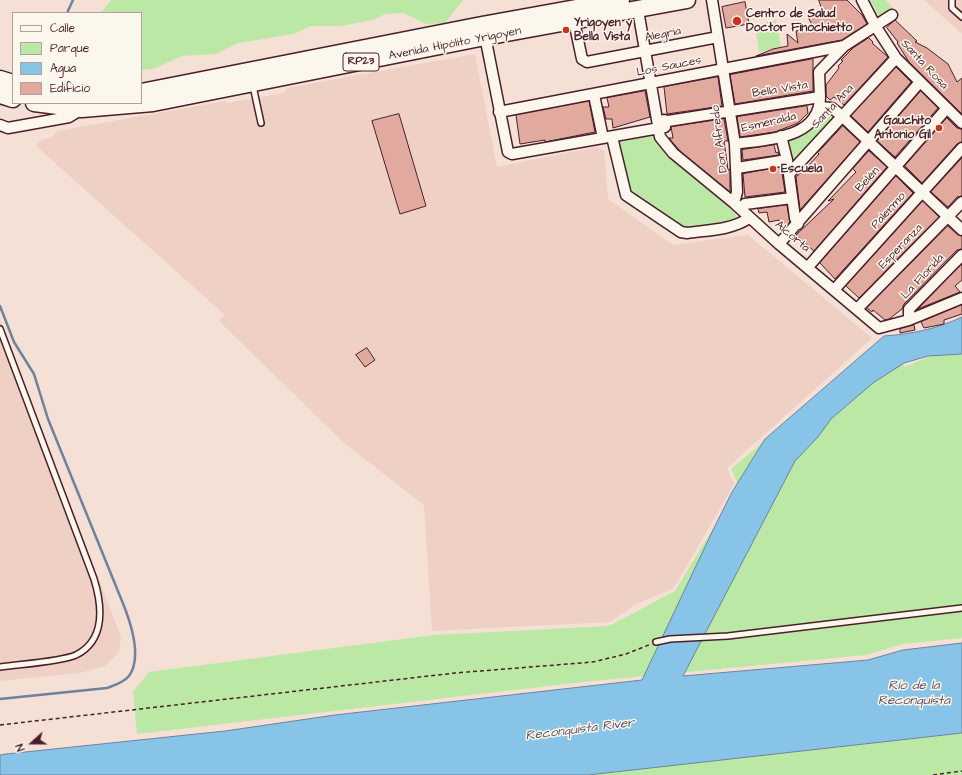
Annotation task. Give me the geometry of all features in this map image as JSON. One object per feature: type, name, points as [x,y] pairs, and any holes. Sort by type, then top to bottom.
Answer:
[{"type":"main road","name":"Avenida Hipólito Yrigoyen","points":[[142,104],[153,103],[251,78],[484,31],[621,0]]},
{"type":"main road","name":"Avenida Hipólito Yrigoyen","points":[[484,31],[574,21],[687,0]]},
{"type":"main road","name":"Avenida Hipólito Yrigoyen","points":[[142,92],[251,78]]},
{"type":"main road","points":[[0,79],[12,83]]},
{"type":"main road","points":[[0,96],[12,99]]},
{"type":"main road","name":"Avenida Hipólito Yrigoyen","points":[[42,104],[82,109],[141,104]]},
{"type":"street","name":"Don Alfredo","points":[[712,0],[731,111],[737,168],[737,206]]},
{"type":"street","name":"Santa Rosa","points":[[862,0],[876,27],[896,58],[962,123]]},
{"type":"street","name":"Alcorta","points":[[641,9],[663,125],[660,137],[666,145],[673,153],[879,328],[909,320]]},
{"type":"street","name":"Los Sauces","points":[[819,72],[844,46],[876,27],[892,15]]},
{"type":"street","name":"Alegria","points":[[574,21],[582,59],[584,62],[718,37]]},
{"type":"street","name":"Bella Vista","points":[[484,31],[508,152],[512,154],[607,138],[663,125],[668,121],[731,111],[820,102],[832,108],[842,116],[922,194],[962,230]]},
{"type":"street","name":"Los Sauces","points":[[499,112],[844,46]]},
{"type":"street","points":[[816,52],[819,72],[820,102]]},
{"type":"street","name":"Santa Ana","points":[[789,174],[896,58]]},
{"type":"street","points":[[779,244],[798,224],[920,82]]},
{"type":"street","points":[[594,95],[626,195],[682,232],[687,233],[736,226],[749,218]]},
{"type":"street","name":"Esmeralda","points":[[735,144],[781,136],[804,129],[818,113],[820,102]]},
{"type":"street","name":"Belén","points":[[808,267],[947,108]]},
{"type":"street","points":[[0,126],[8,128],[69,117],[82,109]]},
{"type":"street","points":[[781,136],[787,160],[792,198],[798,224]]},
{"type":"street","name":"Palermo","points":[[834,290],[962,148]]},
{"type":"street","points":[[737,168],[787,160]]},
{"type":"street","points":[[737,206],[792,198]]},
{"type":"street","name":"Esperanza","points":[[857,309],[962,202]]},
{"type":"street","name":"La Florida","points":[[909,320],[909,309],[962,255]]},
{"type":"street","points":[[909,320],[962,298]]},
{"type":"lane","points":[[952,0],[952,8],[962,17]]},
{"type":"lane","points":[[251,78],[261,123]]},
{"type":"lane","points":[[0,329],[7,344],[94,579],[100,602],[101,614],[99,626],[90,643],[76,655],[59,659],[0,667]]},
{"type":"lane","points":[[656,642],[670,639],[728,636],[962,608]]},
{"type":"path","points":[[0,725],[455,673],[594,662],[626,654],[656,642]]},
{"type":"path","points":[[933,775],[962,771]]},
{"type":"shaded area","points":[[924,0],[962,0],[962,34]]},
{"type":"shaded area","points":[[475,54],[497,167],[596,147],[604,150],[608,199],[673,245],[748,235],[872,338],[727,468],[734,484],[674,588],[636,604],[610,622],[432,631],[424,505],[344,443],[219,321],[225,315],[36,146],[41,140],[52,137],[57,131],[225,101],[227,103],[284,93],[287,88]]},
{"type":"shaded area","points":[[0,318],[121,637],[119,652],[105,666],[79,673],[0,681]]},
{"type":"green space","points":[[111,0],[463,0],[445,23],[426,24],[404,13],[385,14],[373,20],[341,26],[311,26],[293,34],[239,43],[215,54],[182,56],[153,69],[142,70],[142,12],[102,12]]},
{"type":"green space","points":[[870,0],[886,0],[895,11],[882,21]]},
{"type":"green space","points":[[776,20],[781,47],[759,52],[755,25]]},
{"type":"green space","points":[[825,111],[828,111],[833,116],[832,120],[794,162],[791,163],[787,141],[788,138],[805,133]]},
{"type":"green space","points":[[651,134],[668,155],[732,210],[736,215],[735,221],[687,230],[631,193],[619,145],[623,138]]},
{"type":"green space","points":[[962,336],[962,638],[903,644],[866,655],[583,682],[137,734],[133,692],[149,672],[434,635],[609,626],[675,591],[739,486],[731,469],[886,339],[905,367],[942,351]]},
{"type":"green space","points":[[962,733],[962,775],[588,775]]},
{"type":"water","name":"Río de la Reconquista","points":[[962,317],[962,354],[928,356],[904,363],[873,383],[831,419],[818,437],[795,461],[683,676],[868,660],[903,650],[962,643],[962,733],[588,775],[0,775],[0,755],[6,754],[225,731],[335,715],[642,680],[732,492],[765,439],[884,336],[924,330],[943,325]]},
{"type":"building","points":[[819,0],[847,0],[862,15],[867,24],[842,40],[756,56],[773,49],[788,46],[787,34],[798,43],[796,31],[813,27],[807,15],[823,13]]},
{"type":"building","points":[[745,2],[749,24],[726,28],[722,7]]},
{"type":"building","points":[[895,20],[917,41],[915,42],[927,48],[948,64],[957,82],[962,78],[962,114],[909,62],[897,43],[898,42],[887,28]]},
{"type":"building","points":[[869,38],[873,42],[872,43],[888,57],[844,105],[834,97],[830,100],[826,96],[826,85],[839,68],[838,66],[843,61],[841,60],[853,48]]},
{"type":"building","points":[[813,59],[813,91],[735,104],[730,75]]},
{"type":"building","points":[[896,67],[911,82],[868,132],[851,116]]},
{"type":"building","points":[[718,77],[722,106],[667,114],[664,87]]},
{"type":"building","points":[[645,91],[650,117],[613,128],[612,119],[606,119],[603,107],[609,107],[607,98]]},
{"type":"building","points":[[921,91],[938,108],[895,157],[877,141]]},
{"type":"building","points":[[589,101],[595,132],[545,142],[545,140],[520,144],[516,115]]},
{"type":"building","points":[[807,106],[808,113],[798,123],[775,132],[740,137],[737,117]]},
{"type":"building","points":[[399,114],[426,206],[400,214],[372,121]]},
{"type":"building","points":[[947,118],[957,128],[962,129],[962,142],[957,144],[922,183],[905,166]]},
{"type":"building","points":[[724,119],[728,141],[724,141],[728,170],[730,169],[730,192],[680,151],[669,138],[673,138],[671,127]]},
{"type":"building","points":[[843,126],[860,142],[800,210],[796,177],[808,166]]},
{"type":"building","points":[[774,145],[776,153],[778,152],[779,155],[743,160],[742,150]]},
{"type":"building","points":[[869,151],[887,167],[814,251],[796,235],[834,199],[828,201],[856,172],[853,169]]},
{"type":"building","points":[[962,158],[962,196],[957,197],[948,207],[931,192]]},
{"type":"building","points":[[781,167],[785,192],[745,197],[743,174]]},
{"type":"building","points":[[896,176],[913,193],[835,279],[820,263]]},
{"type":"building","points":[[923,201],[939,217],[859,298],[846,286]]},
{"type":"building","points":[[787,205],[790,222],[781,232],[779,220],[769,222],[767,212],[759,213],[758,209]]},
{"type":"building","points":[[948,226],[958,235],[962,236],[962,249],[957,250],[904,304],[902,309],[889,319],[885,320],[873,310],[872,312],[867,308]]},
{"type":"building","points":[[962,264],[962,280],[955,286],[960,292],[918,309]]},
{"type":"building","points":[[962,305],[962,314],[944,320],[944,324],[924,328],[921,322]]},
{"type":"building","points":[[914,325],[915,330],[900,333],[900,329]]},
{"type":"building","points":[[367,348],[375,360],[365,367],[356,355]]},
{"type":"waterway","points":[[67,12],[73,0]]},
{"type":"waterway","points":[[0,306],[14,342],[34,374],[48,419],[127,613],[135,651],[133,669],[127,678],[116,685],[107,688],[0,699]]},
{"type":"place","name":"Centro de Salud Doctor Finochietto","points":[[737,21]]},
{"type":"place","name":"Yrigoyen y Bella Vista","points":[[566,30]]},
{"type":"place","name":"Gauchito Antonio Gil","points":[[939,128]]},
{"type":"place","name":"Escuela","points":[[773,169]]},
{"type":"water label","name":"Reconquista River","points":[[580,730]]}]
